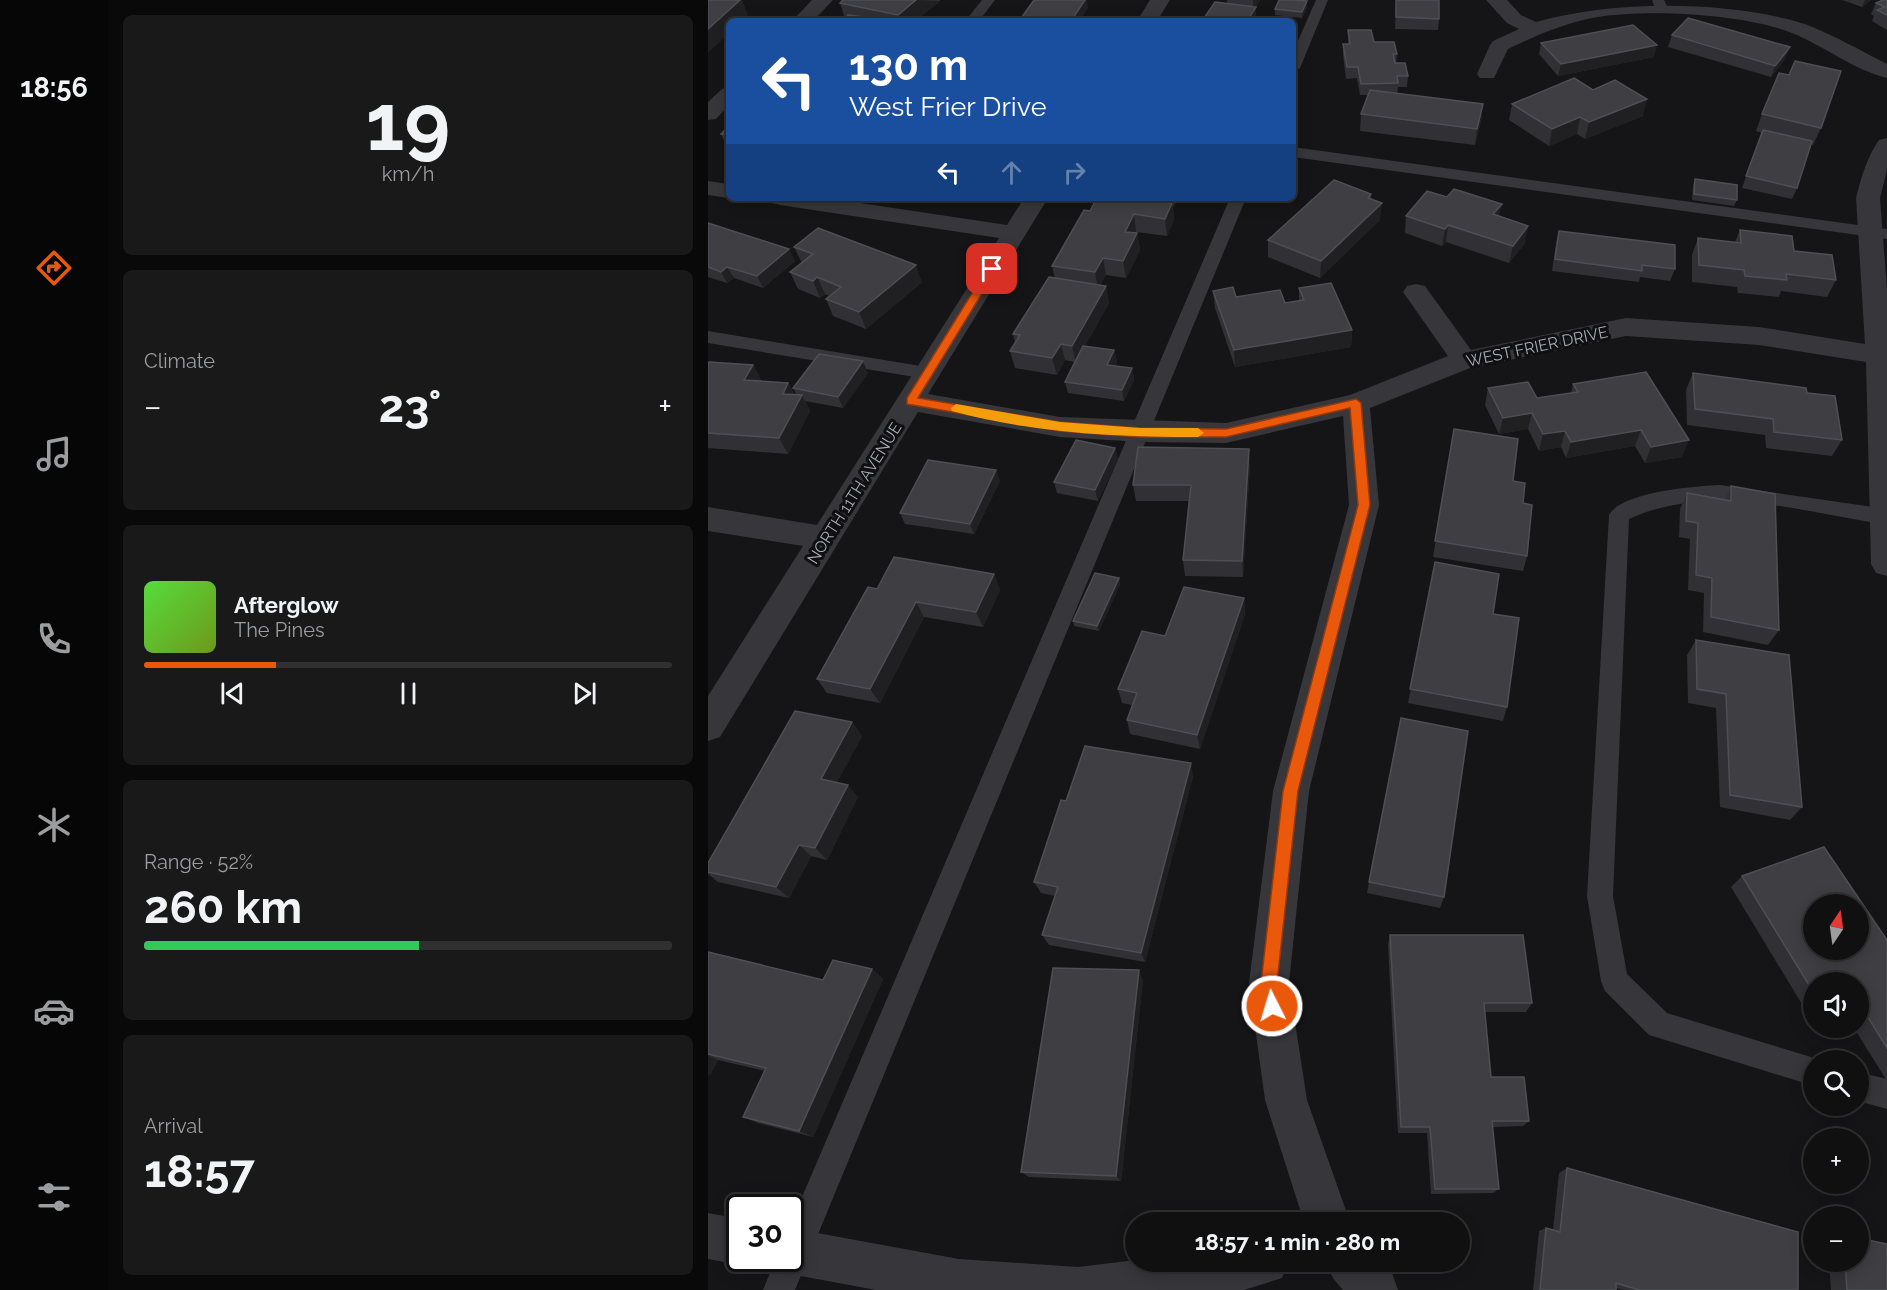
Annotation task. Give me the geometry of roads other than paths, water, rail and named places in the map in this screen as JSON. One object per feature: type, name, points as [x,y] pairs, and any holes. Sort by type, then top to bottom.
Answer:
[{"type":"street","points":[[805,18],[823,0]]},
{"type":"street","points":[[1149,18],[1160,0]]},
{"type":"street","points":[[1496,0],[1514,18],[1534,29]]},
{"type":"street","points":[[1487,74],[1500,45],[1534,29],[1599,10],[1659,4],[1738,15],[1795,27],[1887,72]]},
{"type":"street","points":[[708,114],[726,96]]},
{"type":"street","points":[[1887,145],[1868,198],[1879,233],[1887,564]]},
{"type":"street","points":[[708,188],[726,191]]},
{"type":"street","points":[[825,201],[1014,233]]},
{"type":"street","name":"NORTH 11TH AVENUE","points":[[708,726],[1034,201]]},
{"type":"street","points":[[1416,292],[1464,360]]},
{"type":"street","name":"WEST FRIER DRIVE","points":[[911,401],[1060,427],[1140,432],[1226,433],[1356,403],[1464,360],[1626,327],[1759,336],[1883,356]]},
{"type":"street","points":[[1324,1212],[1286,1100],[1269,983],[1291,791],[1364,505],[1356,403]]},
{"type":"street","points":[[708,519],[825,538]]},
{"type":"street","points":[[708,1236],[726,1239]]},
{"type":"street","points":[[804,1266],[959,1282],[1077,1290],[1221,1272]]},
{"type":"street","points":[[1358,1272],[1375,1290]]},
{"type":"lane","points":[[974,18],[989,0]]},
{"type":"lane","points":[[1296,61],[1322,0]]},
{"type":"lane","points":[[1296,152],[1879,233]]},
{"type":"lane","points":[[804,1226],[1237,201]]},
{"type":"lane","points":[[708,337],[927,373]]},
{"type":"lane","points":[[1803,1069],[1659,1025],[1615,981],[1600,896],[1620,515],[1640,504],[1709,492],[1734,493],[1885,517]]},
{"type":"lane","points":[[1869,1089],[1887,1094]]}]
